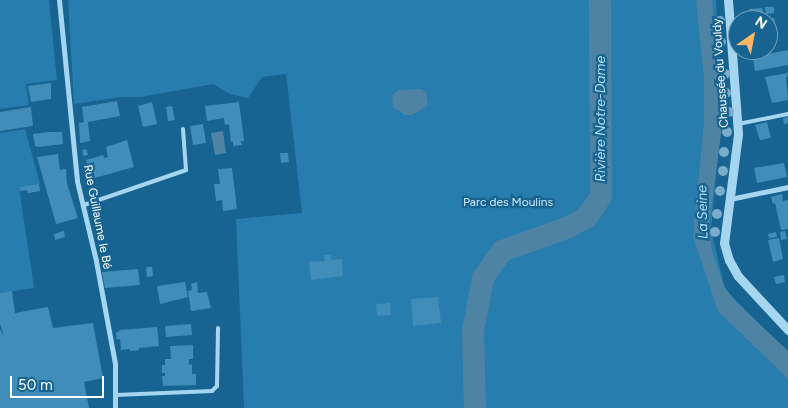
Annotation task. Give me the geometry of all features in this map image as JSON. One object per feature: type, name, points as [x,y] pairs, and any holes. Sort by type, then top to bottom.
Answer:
[{"type":"street","name":"Rue Guillaume le Bé","points":[[59,0],[77,181],[84,205],[115,364],[115,408]]},
{"type":"street","name":"Chaussée du Vouldy","points":[[728,0],[738,124],[724,243],[729,260],[751,292],[788,330]]},
{"type":"street","points":[[730,199],[788,187]]},
{"type":"lane","points":[[738,124],[788,114]]},
{"type":"lane","points":[[84,205],[186,170],[183,129]]},
{"type":"lane","points":[[116,395],[212,392],[217,386],[218,328]]},
{"type":"green space","points":[[0,0],[49,0],[57,80],[26,84],[29,105],[0,109]]},
{"type":"green space","name":"Parc des Moulins","points":[[68,0],[716,0],[722,111],[711,229],[725,289],[788,353],[788,408],[244,408],[236,219],[302,213],[286,74],[262,77],[248,98],[230,94],[213,84],[141,97],[121,97],[74,104]]},
{"type":"green space","points":[[25,129],[40,184],[19,187],[34,288],[0,293],[0,133]]},
{"type":"water","name":"La Seine","points":[[696,0],[712,0],[723,118],[709,226],[712,250],[724,286],[734,300],[788,351],[788,379],[718,311],[693,236],[704,123],[704,78]]},
{"type":"water","points":[[421,89],[426,92],[428,106],[412,115],[405,115],[393,107],[392,96],[398,90]]},
{"type":"water","points":[[223,131],[226,153],[215,155],[211,133]]},
{"type":"building","points":[[765,7],[774,7],[774,10],[765,10]]},
{"type":"building","points":[[762,8],[763,10],[749,10]]},
{"type":"building","points":[[788,50],[788,65],[755,71],[753,60],[778,60],[778,52]]},
{"type":"building","points":[[788,73],[786,79],[788,100],[772,103],[765,77]]},
{"type":"building","points":[[51,83],[51,99],[31,102],[28,86]]},
{"type":"building","points":[[117,101],[120,116],[88,122],[90,141],[80,143],[79,123],[84,122],[82,107]]},
{"type":"building","points":[[152,102],[157,124],[143,127],[138,106]]},
{"type":"building","points":[[239,102],[244,141],[241,141],[242,145],[233,146],[229,124],[225,125],[224,118],[207,121],[205,106]]},
{"type":"building","points":[[172,106],[175,120],[168,121],[166,107]]},
{"type":"building","points":[[31,107],[33,126],[0,131],[0,112]]},
{"type":"building","points":[[788,117],[788,123],[784,124],[783,118]]},
{"type":"building","points":[[767,122],[771,138],[760,140],[755,125]]},
{"type":"building","points":[[203,124],[206,143],[193,145],[190,126]]},
{"type":"building","points":[[62,132],[63,144],[35,146],[33,134]]},
{"type":"building","points":[[127,140],[134,167],[91,179],[86,160],[103,155],[104,158],[108,157],[106,147]]},
{"type":"building","points":[[86,149],[88,155],[83,156],[82,150]]},
{"type":"building","points":[[280,153],[288,153],[289,162],[281,163]]},
{"type":"building","points":[[58,154],[60,170],[66,169],[67,184],[78,218],[56,224],[37,157]]},
{"type":"building","points":[[784,163],[787,177],[757,183],[754,168]]},
{"type":"building","points":[[232,168],[237,209],[223,211],[222,200],[216,201],[214,184],[220,184],[218,169]]},
{"type":"building","points":[[39,184],[40,191],[28,193],[27,190],[20,191],[19,187]]},
{"type":"building","points":[[782,194],[783,201],[788,200],[788,229],[781,230],[775,203],[773,204],[771,197]]},
{"type":"building","points":[[64,231],[65,237],[55,240],[54,234]]},
{"type":"building","points":[[785,231],[787,239],[781,240],[780,232]]},
{"type":"building","points":[[776,232],[777,237],[769,238],[768,234]]},
{"type":"building","points":[[779,238],[783,259],[773,262],[768,240]]},
{"type":"building","points":[[324,255],[331,255],[331,260],[342,259],[343,276],[311,280],[309,262],[325,261]]},
{"type":"building","points":[[146,267],[152,267],[153,276],[147,277]]},
{"type":"building","points":[[138,269],[140,285],[105,288],[102,272]]},
{"type":"building","points":[[784,275],[785,282],[776,284],[774,277]]},
{"type":"building","points":[[185,282],[188,297],[160,304],[157,286]]},
{"type":"building","points":[[197,282],[198,293],[207,292],[211,308],[191,311],[188,291],[192,290],[191,284]]},
{"type":"building","points":[[12,291],[15,313],[48,307],[53,328],[93,323],[103,378],[84,382],[89,408],[0,408],[0,329],[4,336],[0,324],[0,293]]},
{"type":"building","points":[[438,297],[441,323],[413,326],[411,299]]},
{"type":"building","points":[[390,303],[391,315],[377,316],[376,304]]},
{"type":"building","points":[[191,324],[192,335],[166,337],[165,326]]},
{"type":"building","points":[[157,327],[159,346],[130,351],[130,349],[121,350],[120,339],[117,340],[116,333],[120,330]]},
{"type":"building","points":[[193,345],[193,359],[189,359],[189,365],[192,364],[192,374],[196,374],[196,385],[163,386],[162,376],[165,376],[165,373],[162,373],[162,365],[165,365],[165,359],[171,359],[170,346]]},
{"type":"waterway","name":"Rivière Notre-Dame","points":[[475,408],[473,331],[483,278],[502,251],[569,227],[587,217],[601,196],[600,0]]}]
